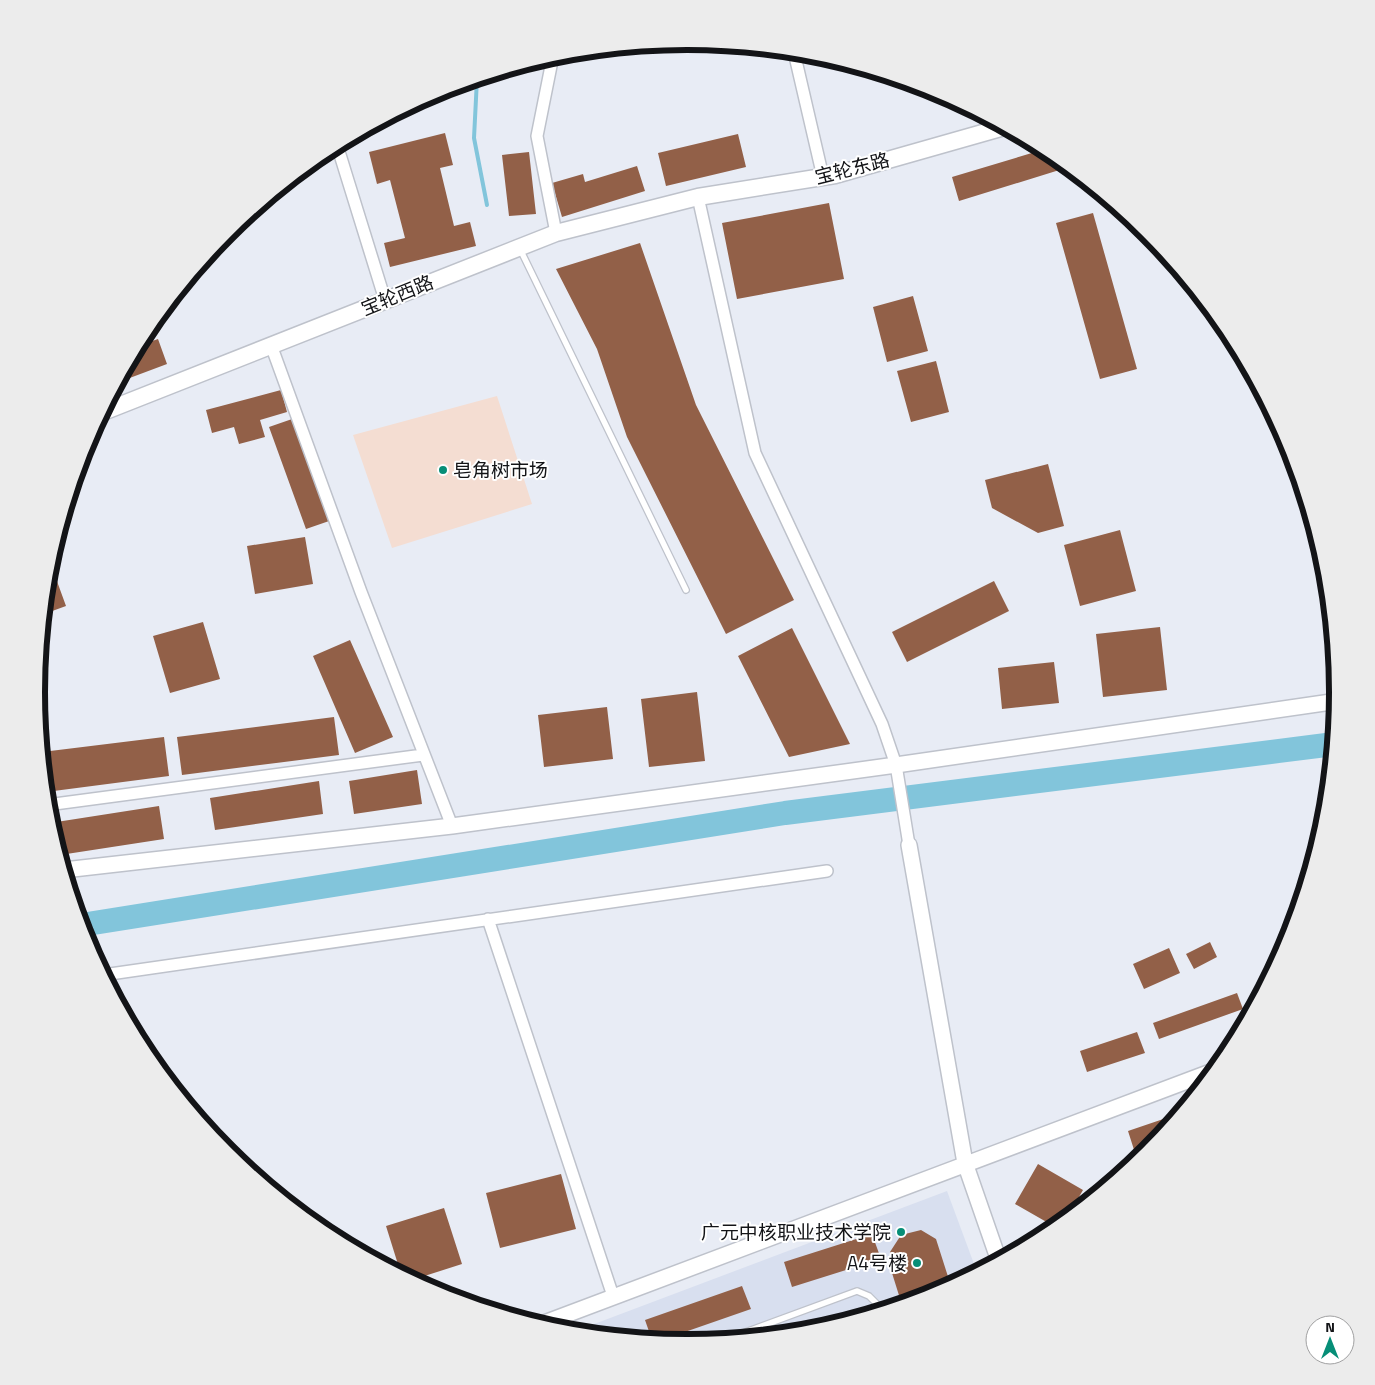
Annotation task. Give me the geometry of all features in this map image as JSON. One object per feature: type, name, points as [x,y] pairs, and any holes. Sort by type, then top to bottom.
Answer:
[{"type":"main road","name":"宝轮东路","points":[[698,197],[835,175],[996,129]]},
{"type":"main road","name":"宝轮西路","points":[[111,409],[556,233],[698,197]]},
{"type":"street","points":[[796,59],[823,177]]},
{"type":"street","points":[[550,65],[537,136],[556,233]]},
{"type":"street","points":[[339,153],[384,300]]},
{"type":"street","points":[[698,197],[755,453],[882,724],[896,765],[965,1163],[997,1255]]},
{"type":"street","points":[[271,345],[361,592],[452,826]]},
{"type":"street","points":[[70,869],[452,826],[896,765],[1330,702]]},
{"type":"street","points":[[55,804],[423,755]]},
{"type":"street","points":[[110,974],[827,871]]},
{"type":"street","points":[[488,919],[613,1296]]},
{"type":"street","points":[[551,1320],[1204,1075]]},
{"type":"lane","points":[[519,248],[686,590]]},
{"type":"lane","points":[[744,1333],[856,1291],[869,1296],[879,1305]]},
{"type":"shaded area","name":"皂角树市场","points":[[497,396],[532,504],[392,548],[353,435]]},
{"type":"shaded area","name":"广元中核职业技术学院","points":[[947,1191],[975,1267],[894,1301],[813,1323],[771,1330],[730,1334],[688,1335],[645,1334],[586,1327]]},
{"type":"building","points":[[445,133],[453,165],[440,168],[454,226],[470,222],[476,246],[390,267],[384,243],[405,238],[390,180],[377,184],[369,152]]},
{"type":"building","points":[[738,134],[746,167],[666,186],[658,153]]},
{"type":"building","points":[[529,152],[536,214],[509,216],[502,155]]},
{"type":"building","points":[[1035,152],[1060,170],[959,201],[952,177]]},
{"type":"building","points":[[637,166],[645,191],[562,217],[552,183],[583,174],[585,182]]},
{"type":"building","points":[[829,203],[844,279],[737,299],[722,223]]},
{"type":"building","points":[[1093,213],[1137,369],[1100,379],[1056,223]]},
{"type":"building","points":[[640,243],[696,405],[794,600],[726,634],[627,437],[597,349],[556,269]]},
{"type":"building","points":[[913,296],[928,351],[887,362],[873,307]]},
{"type":"building","points":[[158,339],[167,364],[127,379],[131,371],[149,342]]},
{"type":"building","points":[[936,361],[949,412],[911,422],[897,371]]},
{"type":"building","points":[[281,390],[287,412],[260,420],[265,437],[239,444],[234,427],[212,433],[206,410]]},
{"type":"building","points":[[295,418],[332,520],[306,529],[269,427]]},
{"type":"building","points":[[1048,464],[1064,526],[1038,533],[992,508],[985,480]]},
{"type":"building","points":[[1120,530],[1136,591],[1080,606],[1064,545]]},
{"type":"building","points":[[305,537],[313,584],[255,594],[247,546]]},
{"type":"building","points":[[55,577],[66,606],[50,612]]},
{"type":"building","points":[[994,581],[1009,611],[907,662],[892,632]]},
{"type":"building","points":[[203,622],[220,679],[170,693],[153,636]]},
{"type":"building","points":[[1160,627],[1167,690],[1103,697],[1096,634]]},
{"type":"building","points":[[792,628],[850,744],[789,757],[738,656]]},
{"type":"building","points":[[350,640],[393,737],[355,753],[313,656]]},
{"type":"building","points":[[1054,662],[1059,703],[1002,709],[998,668]]},
{"type":"building","points":[[697,692],[705,761],[649,767],[641,699]]},
{"type":"building","points":[[607,707],[613,759],[544,767],[538,715]]},
{"type":"building","points":[[334,717],[339,755],[182,775],[177,737]]},
{"type":"building","points":[[164,737],[169,776],[53,791],[48,751]]},
{"type":"building","points":[[417,770],[422,804],[354,814],[349,781]]},
{"type":"building","points":[[319,781],[323,814],[215,830],[210,798]]},
{"type":"building","points":[[159,806],[164,839],[66,854],[58,822]]},
{"type":"building","points":[[1210,942],[1217,957],[1194,969],[1186,954]]},
{"type":"building","points":[[1169,948],[1180,973],[1144,989],[1133,964]]},
{"type":"building","points":[[1237,993],[1243,1009],[1159,1039],[1153,1023]]},
{"type":"building","points":[[1137,1032],[1145,1053],[1087,1072],[1080,1051]]},
{"type":"building","points":[[1170,1117],[1135,1153],[1128,1131]]},
{"type":"building","points":[[1038,1164],[1083,1190],[1074,1206],[1049,1223],[1015,1204]]},
{"type":"building","points":[[561,1174],[576,1229],[500,1248],[486,1193]]},
{"type":"building","points":[[444,1208],[462,1264],[421,1277],[403,1269],[399,1267],[386,1226]]},
{"type":"building","name":"A4号楼","points":[[921,1230],[936,1239],[949,1279],[900,1299],[892,1273],[890,1252],[901,1235]]},
{"type":"building","points":[[872,1234],[881,1259],[792,1287],[784,1262]]},
{"type":"building","points":[[742,1286],[751,1309],[677,1335],[650,1334],[645,1320]]},
{"type":"waterway","points":[[477,86],[474,138],[487,205]]},
{"type":"waterway","points":[[89,924],[785,813],[1328,745]]},
{"type":"place","name":"皂角树市场","points":[[443,470]]},
{"type":"place","name":"广元中核职业技术学院","points":[[901,1232]]},
{"type":"place","name":"A4号楼","points":[[917,1263]]}]
